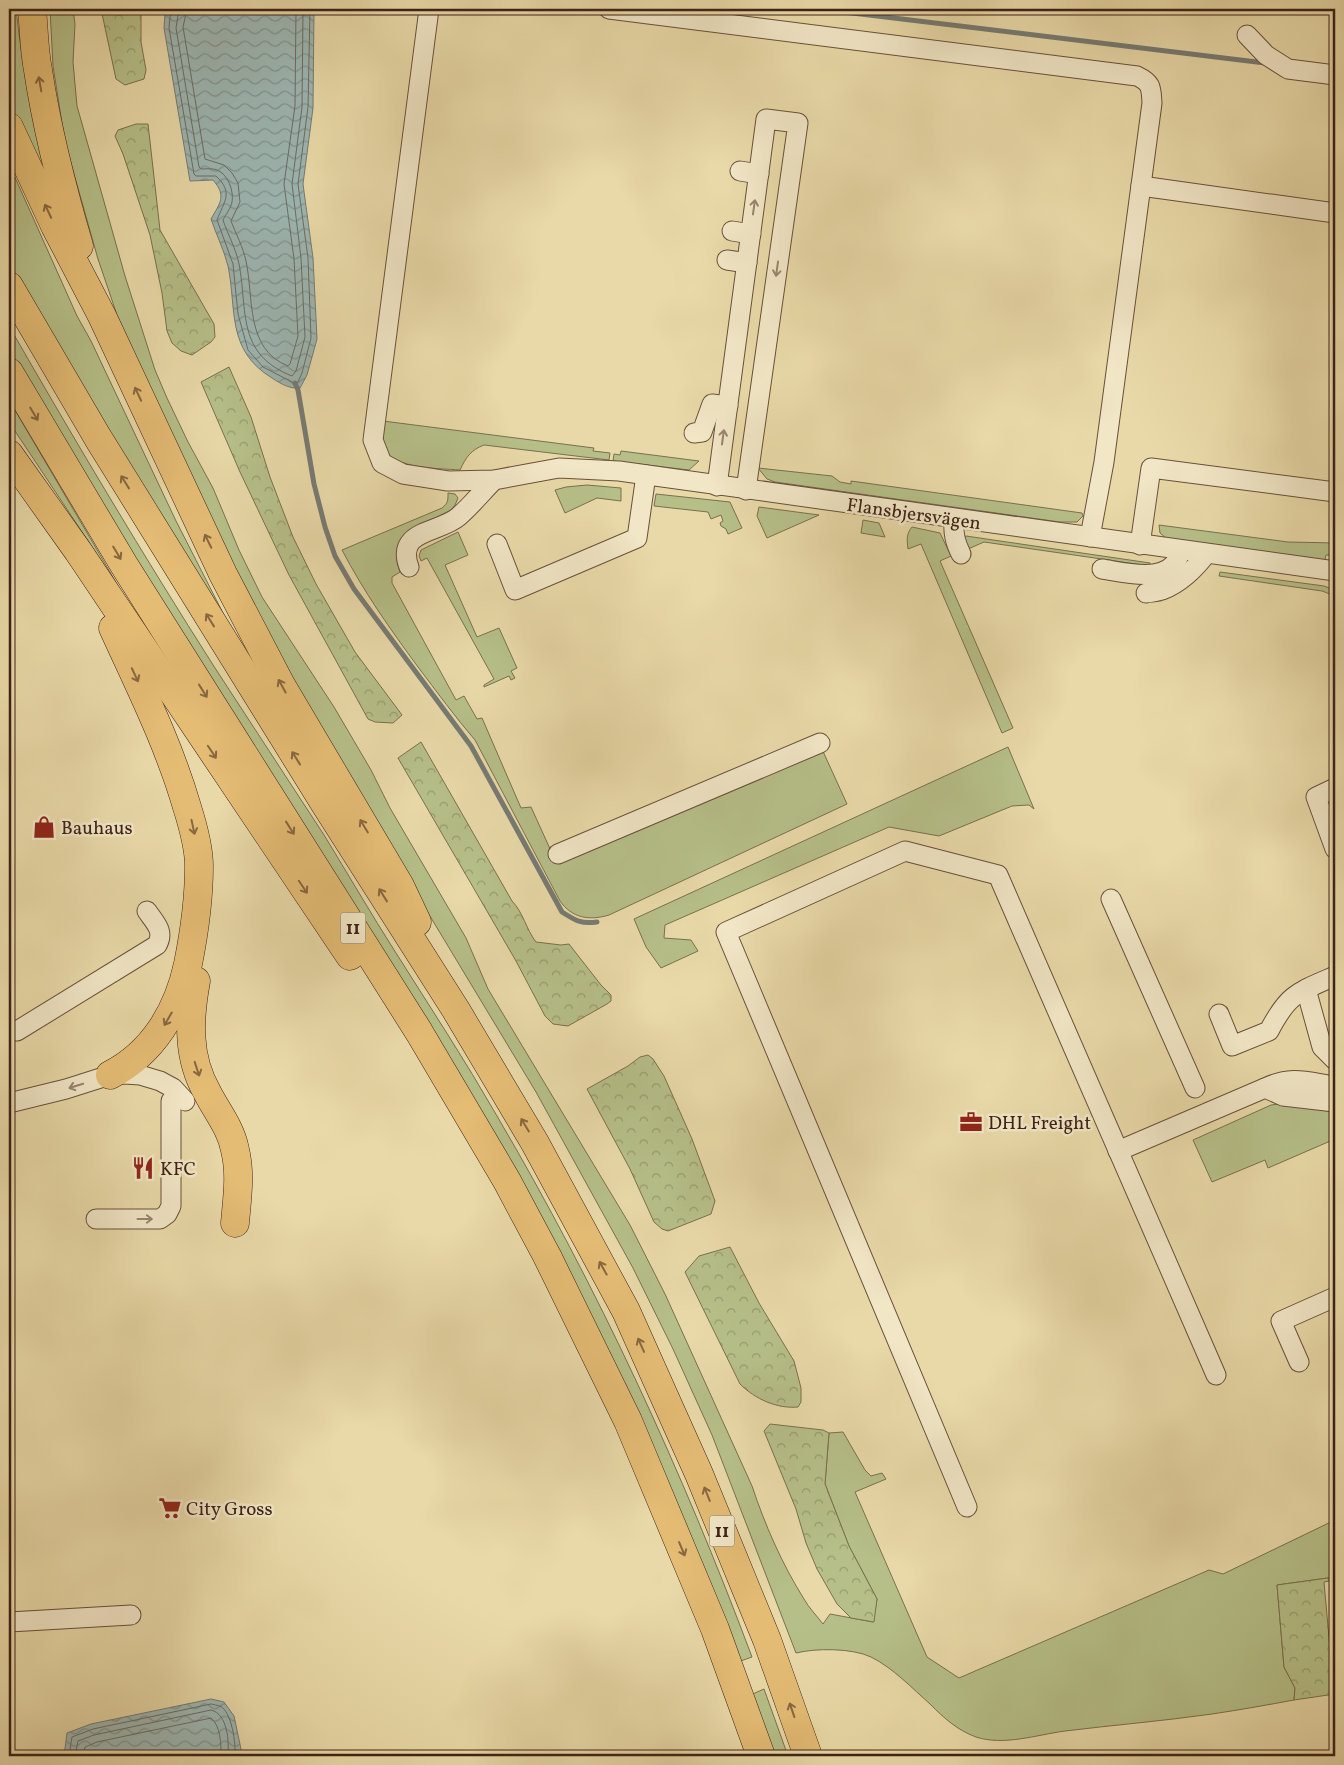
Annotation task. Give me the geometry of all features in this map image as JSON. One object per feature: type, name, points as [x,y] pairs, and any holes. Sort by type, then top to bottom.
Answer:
[{"type":"highway","points":[[32,9],[37,69],[49,132],[70,214],[102,316]]},
{"type":"highway","points":[[9,127],[55,226],[102,316],[223,574],[281,685],[400,886],[456,1010]]},
{"type":"highway","name":"11","points":[[9,286],[98,438],[315,788],[456,1010],[535,1143],[626,1311],[699,1474],[767,1640],[808,1756]]},
{"type":"highway","name":"11","points":[[9,372],[134,581],[375,962],[463,1105],[534,1231],[583,1326],[628,1421],[715,1629],[761,1756]]},
{"type":"highway","points":[[9,454],[78,551],[406,1038],[537,1266],[663,1504]]},
{"type":"highway","points":[[9,467],[34,501],[78,551],[174,764],[191,819],[206,898],[205,931],[192,1000],[191,1042],[200,1079],[225,1123],[235,1149],[238,1173],[235,1223]]},
{"type":"highway","points":[[110,1074],[130,1063],[151,1044],[165,1025],[176,1002],[185,978],[193,938],[199,866]]},
{"type":"street","name":"Flansbjersvägen","points":[[429,9],[372,440],[382,463],[403,474],[448,481],[494,480],[559,468],[620,471],[1335,572]]},
{"type":"street","points":[[609,9],[1137,76],[1146,80],[1151,88],[1152,103],[1104,462],[1090,537]]},
{"type":"street","points":[[1247,35],[1266,55],[1288,69],[1335,75]]},
{"type":"street","points":[[717,486],[766,119],[798,123],[796,181],[776,332],[746,490]]},
{"type":"street","points":[[740,171],[759,174]]},
{"type":"street","points":[[1141,186],[1335,212]]},
{"type":"street","points":[[732,231],[751,234]]},
{"type":"street","points":[[727,260],[747,263]]},
{"type":"street","points":[[694,433],[702,432],[712,404],[728,406]]},
{"type":"street","points":[[1140,545],[1151,468],[1335,492]]},
{"type":"street","points":[[497,544],[515,590],[637,538],[646,475]]},
{"type":"street","points":[[409,567],[406,550],[409,542],[417,536],[457,518],[494,480]]},
{"type":"street","points":[[954,519],[954,542],[961,554]]},
{"type":"street","points":[[1102,569],[1153,575],[1165,572],[1174,564],[1181,550]]},
{"type":"street","points":[[1146,593],[1162,590],[1180,580],[1198,565],[1206,554]]},
{"type":"street","points":[[558,854],[820,743]]},
{"type":"street","points":[[1312,786],[1335,776]]},
{"type":"street","points":[[1335,788],[1316,797],[1335,849]]},
{"type":"street","points":[[967,1507],[726,932],[905,850],[998,875],[1216,1375]]},
{"type":"street","points":[[1111,899],[1195,1088]]},
{"type":"street","points":[[17,1030],[157,946],[161,938],[160,931],[147,911]]},
{"type":"street","points":[[1219,1014],[1232,1046],[1269,1031],[1279,1010],[1296,993],[1335,976]]},
{"type":"street","points":[[1306,989],[1322,1047],[1335,1060]]},
{"type":"street","points":[[9,1103],[43,1095],[110,1074],[140,1076],[160,1081],[173,1088],[178,1101],[170,1206],[167,1214],[160,1218],[96,1219]]},
{"type":"street","points":[[1118,1151],[1278,1082],[1289,1079],[1335,1086]]},
{"type":"street","points":[[1265,1088],[1283,1096],[1335,1102]]},
{"type":"street","points":[[1299,1362],[1281,1321],[1335,1297]]},
{"type":"street","points":[[9,1622],[131,1615]]},
{"type":"green space","points":[[9,9],[16,9],[28,93],[47,176],[9,108]]},
{"type":"green space","points":[[50,9],[73,9],[75,24],[73,62],[77,106],[125,276],[155,370],[188,442],[213,488],[239,550],[262,597],[334,707],[371,770],[390,808],[466,938],[488,989],[630,1225],[665,1294],[752,1486],[788,1572],[808,1606],[823,1624],[830,1614],[873,1622],[877,1599],[849,1546],[825,1484],[829,1433],[843,1432],[865,1470],[871,1476],[882,1473],[886,1479],[855,1492],[927,1657],[959,1678],[1209,1570],[1223,1574],[1335,1520],[1335,1577],[1277,1585],[1284,1667],[1295,1688],[1294,1700],[1212,1714],[1065,1731],[1020,1739],[987,1739],[976,1737],[957,1727],[895,1672],[871,1657],[854,1652],[834,1650],[813,1650],[796,1653],[712,1435],[673,1349],[633,1268],[536,1092],[416,893],[263,628],[146,381],[117,315],[98,259],[65,142],[53,66]]},
{"type":"green space","points":[[101,9],[141,9],[141,42],[146,70],[144,79],[125,85],[116,79]]},
{"type":"green space","points":[[136,124],[148,124],[160,230],[214,324],[215,337],[192,355],[181,351],[172,343],[167,331],[162,293],[150,235],[123,154],[115,136],[118,130]]},
{"type":"green space","points":[[9,164],[77,316],[91,341],[176,521],[245,659],[112,446],[9,266]]},
{"type":"green space","points":[[9,326],[84,455],[162,583],[324,835],[472,1074],[534,1181],[604,1313],[636,1381],[697,1518],[752,1657],[735,1663],[624,1398],[9,361]]},
{"type":"green space","points":[[229,367],[251,417],[270,477],[293,537],[316,584],[355,652],[402,715],[393,723],[375,722],[368,719],[289,575],[240,472],[201,382]]},
{"type":"green space","points":[[9,400],[120,589],[9,422]]},
{"type":"green space","points":[[383,421],[594,448],[593,451],[610,453],[609,460],[484,445],[469,454],[460,470],[413,466],[392,457],[384,450],[381,440]]},
{"type":"green space","points":[[621,451],[699,461],[689,470],[613,461],[614,454],[620,455]]},
{"type":"green space","points":[[758,468],[832,476],[840,482],[851,484],[851,481],[1082,513],[1083,516],[1077,522],[1060,522],[775,482],[767,479]]},
{"type":"green space","points":[[587,485],[621,488],[621,501],[597,498],[565,513],[555,490]]},
{"type":"green space","points":[[448,493],[455,494],[458,498],[451,510],[407,532],[403,536],[397,550],[400,572],[392,577],[392,583],[456,700],[464,696],[477,719],[482,718],[521,808],[531,807],[556,862],[821,747],[847,804],[609,915],[588,918],[570,911],[560,901],[475,740],[397,639],[350,566],[342,550],[442,508],[447,502]]},
{"type":"green space","points":[[656,494],[730,502],[742,528],[728,534],[726,529],[721,526],[720,523],[723,521],[721,515],[711,519],[708,512],[654,506]]},
{"type":"green space","points":[[759,507],[819,515],[767,538],[757,516]]},
{"type":"green space","points":[[863,520],[879,523],[885,537],[861,533]]},
{"type":"green space","points":[[1159,525],[1288,542],[1335,543],[1335,555],[1326,555],[1325,560],[1167,539],[1160,533]]},
{"type":"green space","points":[[912,527],[940,533],[951,556],[940,561],[1013,728],[1002,733],[921,544],[908,549],[907,540]]},
{"type":"green space","points":[[458,532],[468,555],[445,565],[477,637],[499,628],[517,668],[511,671],[515,678],[511,680],[509,676],[484,687],[484,685],[494,679],[427,558],[421,561],[419,556],[421,550]]},
{"type":"green space","points":[[964,537],[1150,563],[1150,566],[984,542],[968,549]]},
{"type":"green space","points":[[1220,572],[1324,586],[1335,590],[1335,596],[1322,591],[1219,576]]},
{"type":"green space","points":[[421,742],[536,942],[569,944],[611,995],[611,1001],[607,1004],[568,1026],[553,1024],[545,1016],[516,961],[398,758]]},
{"type":"green space","points":[[1008,747],[1034,809],[1029,805],[1012,806],[939,836],[889,827],[665,925],[664,938],[691,940],[698,951],[661,968],[646,947],[634,919]]},
{"type":"green space","points":[[648,1055],[653,1059],[664,1076],[692,1139],[715,1201],[711,1214],[668,1231],[662,1229],[654,1222],[630,1169],[587,1089],[628,1066],[640,1057]]},
{"type":"green space","points":[[1279,1104],[1335,1112],[1335,1139],[1268,1168],[1265,1160],[1212,1182],[1193,1140],[1271,1105]]},
{"type":"green space","points":[[730,1247],[759,1303],[794,1361],[801,1388],[801,1402],[798,1407],[774,1405],[752,1394],[740,1384],[685,1272],[699,1256]]},
{"type":"green space","points":[[770,1424],[823,1430],[829,1433],[825,1484],[849,1546],[877,1599],[874,1622],[851,1618],[837,1604],[817,1569],[806,1543],[796,1509],[764,1431]]},
{"type":"green space","points":[[1335,1577],[1335,1580],[1324,1582],[1331,1660],[1335,1664],[1335,1694],[1294,1700],[1295,1688],[1284,1667],[1277,1585]]},
{"type":"green space","points":[[764,1689],[788,1756],[767,1756],[746,1697]]},
{"type":"water","points":[[169,9],[314,9],[313,108],[303,184],[313,258],[317,339],[307,375],[300,388],[293,388],[282,384],[257,367],[247,355],[240,342],[236,328],[228,266],[211,219],[221,200],[220,191],[213,180],[190,181],[164,28],[165,14]]},
{"type":"water","points":[[211,1699],[224,1702],[234,1716],[241,1749],[239,1756],[64,1756],[67,1733],[91,1724]]},
{"type":"waterway","points":[[819,9],[1265,63]]},
{"type":"waterway","points":[[295,383],[298,390],[314,484],[335,556],[354,589],[471,746],[562,912],[579,921],[587,923],[597,922]]},
{"type":"place","name":"Bauhaus","points":[[44,827]]},
{"type":"place","name":"DHL Freight","points":[[971,1122]]},
{"type":"place","name":"KFC","points":[[143,1168]]},
{"type":"place","name":"City Gross","points":[[170,1508]]}]
